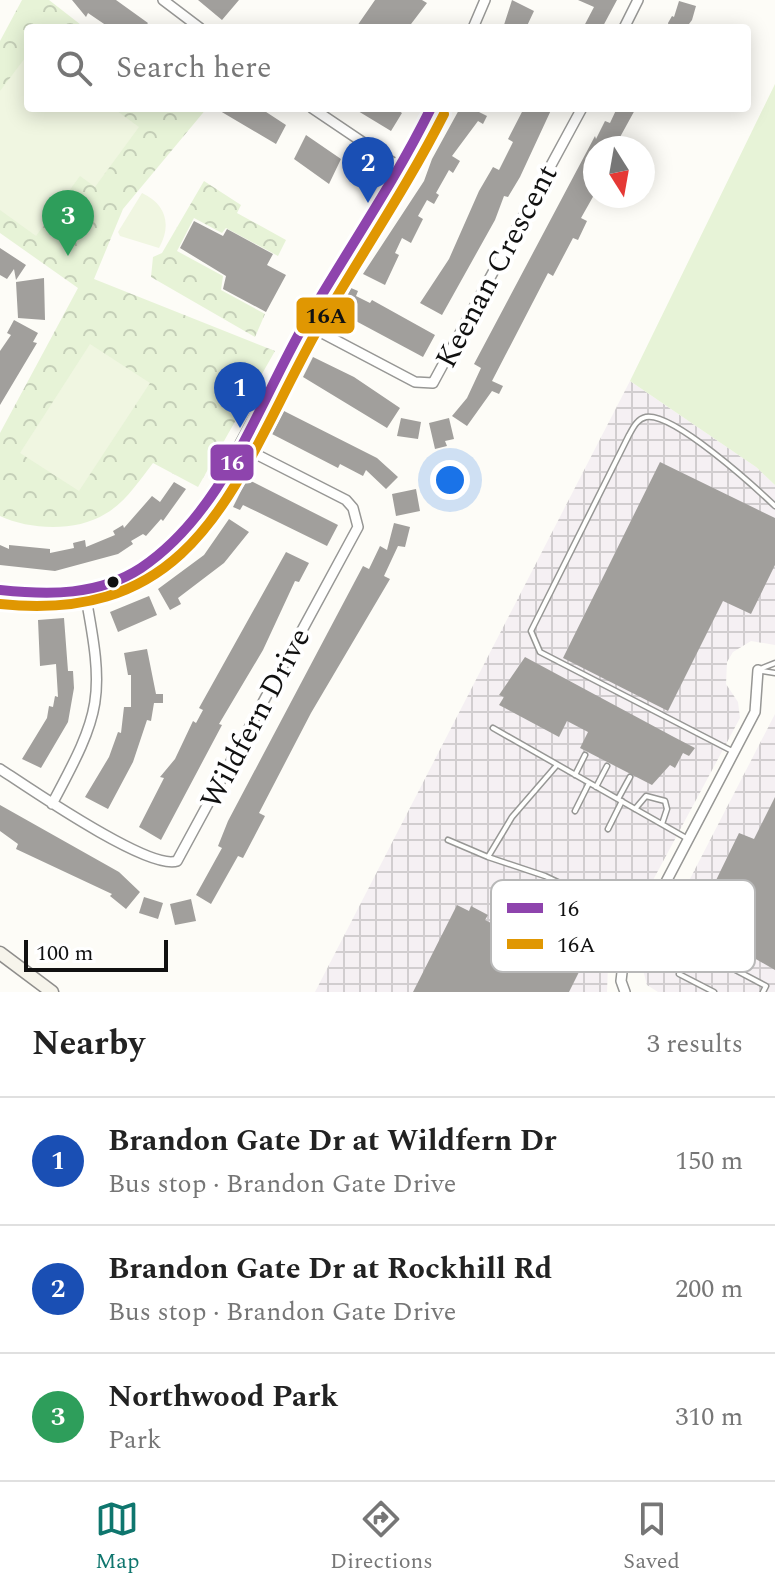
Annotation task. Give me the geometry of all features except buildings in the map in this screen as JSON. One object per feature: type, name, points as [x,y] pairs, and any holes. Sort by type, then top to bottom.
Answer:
[{"type":"main road","points":[[0,953],[52,992]]},
{"type":"street","points":[[163,0],[195,24]]},
{"type":"street","points":[[475,24],[485,0]]},
{"type":"street","points":[[626,24],[638,0]]},
{"type":"street","points":[[318,112],[401,168]]},
{"type":"street","points":[[0,590],[50,596],[85,593],[136,572],[160,557],[204,510],[305,324],[401,168],[429,112]]},
{"type":"street","name":"Keenan Crescent","points":[[305,324],[415,382],[433,383],[580,112]]},
{"type":"street","name":"Wildfern Drive","points":[[0,769],[52,804],[156,862],[177,861],[358,527],[353,508],[346,500],[240,446]]},
{"type":"street","points":[[52,804],[96,712],[99,664],[85,593]]},
{"type":"street","points":[[666,880],[755,712],[758,670]]},
{"type":"street","points":[[621,972],[625,992]]},
{"type":"lane","points":[[734,752],[540,652],[531,631],[637,422],[647,417],[659,419],[703,445],[775,506]]},
{"type":"lane","points":[[758,670],[775,663]]},
{"type":"lane","points":[[758,670],[775,673]]},
{"type":"lane","points":[[493,728],[688,839]]},
{"type":"lane","points":[[575,775],[585,755]]},
{"type":"lane","points":[[488,857],[512,817],[557,765]]},
{"type":"lane","points":[[596,787],[607,766]]},
{"type":"lane","points":[[608,829],[630,777]]},
{"type":"lane","points":[[575,811],[589,783]]},
{"type":"lane","points":[[635,809],[646,796],[665,801],[667,809],[662,824]]},
{"type":"lane","points":[[448,840],[555,880]]},
{"type":"lane","points":[[680,972],[714,992]]},
{"type":"lane","points":[[740,972],[766,986],[763,992]]},
{"type":"shaded area","points":[[630,381],[756,467],[775,485],[775,645],[751,641],[733,652],[727,662],[726,684],[738,702],[740,718],[653,880],[491,880],[491,972],[608,972],[607,992],[315,992]]},
{"type":"shaded area","points":[[775,714],[775,992],[658,992],[647,985],[644,972],[755,972],[755,880],[689,880]]},
{"type":"green space","points":[[22,0],[49,0],[80,24],[24,24],[24,112],[204,112],[123,209],[94,279],[275,351],[198,487],[153,463],[119,504],[81,524],[39,526],[0,516],[0,433],[78,288],[0,233],[0,41]]},
{"type":"green space","points":[[24,59],[24,112],[118,112],[139,127],[95,187],[80,176],[36,236],[0,210],[0,91]]},
{"type":"green space","points":[[775,84],[775,485],[756,467],[630,381]]},
{"type":"green space","points":[[204,181],[241,205],[237,213],[286,240],[278,256],[226,228],[222,233],[194,218],[177,251],[223,276],[221,290],[265,314],[255,337],[151,277],[153,257],[162,253]]},
{"type":"green space","points":[[142,193],[157,203],[164,216],[165,231],[159,248],[120,236],[118,232]]},
{"type":"green space","points":[[90,344],[150,383],[79,491],[20,453]]},
{"type":"transit line","name":"16","points":[[0,590],[55,593],[108,584],[141,568],[170,545],[195,518],[236,456],[305,323],[386,190],[429,112]]},
{"type":"transit line","name":"16A","points":[[0,604],[68,604],[122,591],[166,566],[202,531],[233,489],[315,334],[444,114]]},
{"type":"place","name":"Brandon Gate Dr at Rockhill Rd","points":[[368,203]]},
{"type":"place","name":"Northwood Park","points":[[68,256]]},
{"type":"place","name":"Brandon Gate Dr at Wildfern Dr","points":[[240,428]]}]
